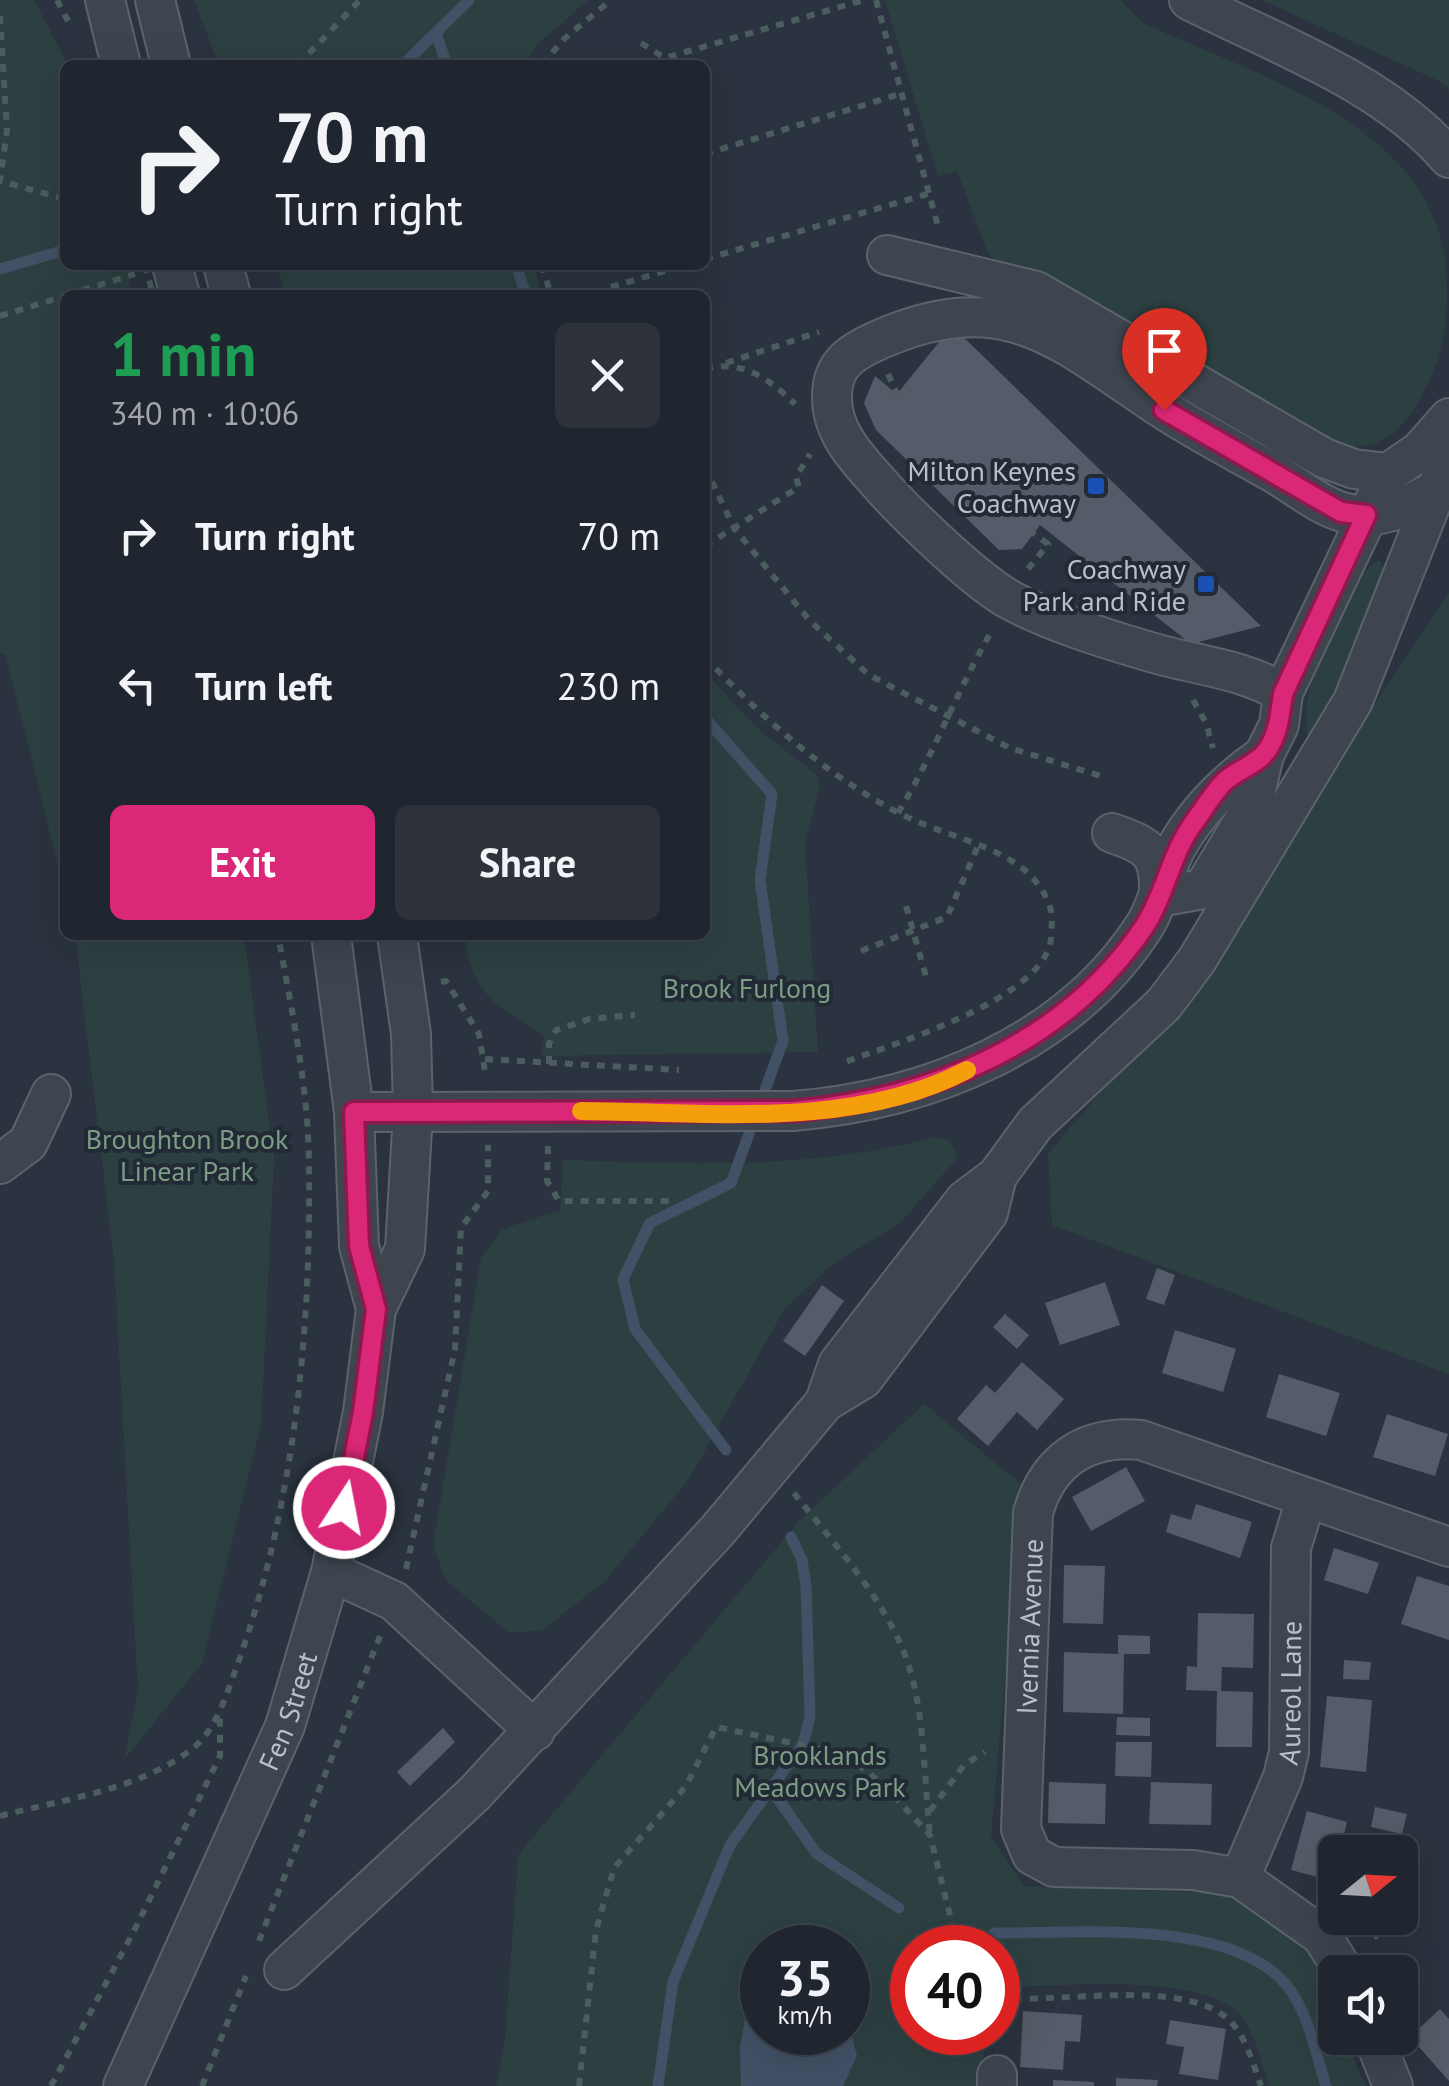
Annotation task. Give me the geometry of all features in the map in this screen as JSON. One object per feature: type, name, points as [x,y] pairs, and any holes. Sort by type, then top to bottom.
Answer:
[{"type":"street","points":[[104,0],[121,60]]},
{"type":"street","points":[[154,0],[170,60]]},
{"type":"street","points":[[1189,0],[1377,96],[1409,118],[1449,158]]},
{"type":"street","points":[[886,256],[1036,291],[1324,458],[1354,469],[1388,473]]},
{"type":"street","points":[[1283,694],[1260,680],[1145,650],[1010,600],[912,518],[854,455],[836,426],[832,401],[833,378],[849,353],[887,336],[944,322],[970,318],[1018,321],[1050,333],[1164,410],[1341,512],[1398,512],[1444,474]]},
{"type":"street","points":[[1152,911],[1203,889],[1252,807],[1264,755],[1279,725],[1283,694],[1366,515],[1388,473],[1420,451],[1449,418]]},
{"type":"street","points":[[284,1970],[474,1794],[535,1731],[825,1402],[864,1379],[988,1213],[997,1176],[1035,1124],[1164,1004],[1197,960],[1352,701],[1444,474]]},
{"type":"street","points":[[354,1112],[702,1111],[851,1106],[954,1077],[1011,1048],[1068,1010],[1109,972],[1152,911],[1160,868],[1154,855],[1112,833]]},
{"type":"street","points":[[1152,911],[1197,960]]},
{"type":"street","name":"Fen Street","points":[[331,940],[354,1112],[359,1246],[376,1309]]},
{"type":"street","name":"Fen Street","points":[[123,2086],[285,1726],[331,1572],[363,1412],[376,1309],[404,1250],[414,1112],[406,988],[398,940]]},
{"type":"street","points":[[0,1164],[28,1143],[51,1094]]},
{"type":"street","name":"Ivernia Avenue","points":[[1334,1955],[1322,1936],[1240,1878],[1193,1870],[1054,1867],[1032,1855],[1021,1829],[1033,1513],[1039,1493],[1066,1457],[1101,1440],[1140,1440],[1449,1547]]},
{"type":"street","name":"Aureol Lane","points":[[1240,1878],[1283,1777],[1289,1752],[1291,1548],[1306,1499]]},
{"type":"street","points":[[331,1572],[394,1601],[535,1731]]},
{"type":"street","points":[[1381,2055],[1393,2086]]},
{"type":"path","points":[[303,60],[360,0]]},
{"type":"path","points":[[546,60],[611,0]]},
{"type":"path","points":[[641,43],[665,58],[864,0]]},
{"type":"path","points":[[0,16],[8,130],[0,182],[60,199]]},
{"type":"path","points":[[710,152],[903,93]]},
{"type":"path","points":[[710,259],[931,193]]},
{"type":"path","points":[[611,287],[669,270]]},
{"type":"path","points":[[82,290],[135,274]]},
{"type":"path","points":[[0,316],[60,297]]},
{"type":"path","points":[[710,368],[726,364],[766,377],[797,405],[800,415]]},
{"type":"path","points":[[886,368],[897,394]]},
{"type":"path","points":[[891,380],[902,376]]},
{"type":"path","points":[[806,434],[811,453]]},
{"type":"path","points":[[710,478],[734,528],[810,622],[869,675],[947,719],[1010,748],[1104,777]]},
{"type":"path","points":[[898,812],[926,768],[967,673],[1048,544],[1033,533]]},
{"type":"path","points":[[710,662],[744,699],[808,751],[898,812],[1018,865],[1038,884],[1052,911],[1050,946],[1032,973],[989,1003],[830,1068]]},
{"type":"path","points":[[861,952],[911,935],[947,917],[978,846]]},
{"type":"path","points":[[906,906],[911,935],[927,980]]},
{"type":"path","points":[[0,1816],[148,1776],[195,1747],[220,1713],[256,1612],[282,1498],[303,1357],[310,1166],[296,1032],[279,940]]},
{"type":"path","points":[[406,988],[446,981],[479,1034],[485,1059],[681,1070]]},
{"type":"path","points":[[772,1464],[855,1572],[898,1641],[910,1672],[919,1716],[930,1835],[952,1925]]},
{"type":"path","points":[[50,2086],[135,1929],[220,1756],[220,1713]]},
{"type":"path","points":[[579,2086],[596,1930],[614,1868],[686,1786],[716,1727],[830,1752],[866,1770],[930,1835]]},
{"type":"path","points":[[928,1814],[964,1765],[1025,1728]]},
{"type":"path","points":[[1020,2001],[1180,1996],[1230,2020],[1245,2041],[1260,2086]]},
{"type":"green space","points":[[0,0],[34,0],[65,60],[60,60],[60,270],[126,270],[131,290],[60,290],[60,874],[5,653],[0,653]]},
{"type":"green space","points":[[194,0],[588,0],[538,44],[528,60],[217,60]]},
{"type":"green space","points":[[885,0],[1120,0],[1143,23],[1285,86],[1373,140],[1408,176],[1433,217],[1446,267],[1446,316],[1441,346],[1424,391],[1404,422],[1371,444],[1321,443],[998,266],[988,253],[957,171],[938,176]]},
{"type":"green space","points":[[1262,0],[1449,0],[1449,89],[1439,81]]},
{"type":"green space","points":[[278,270],[535,270],[541,290],[284,290]]},
{"type":"green space","points":[[1379,560],[1388,574],[1338,698],[1310,742],[1307,701],[1324,645],[1350,592]]},
{"type":"green space","points":[[1449,593],[1449,1374],[1052,1225],[1048,1154],[1172,1009]]},
{"type":"green space","name":"Brook Furlong","points":[[710,678],[764,734],[816,774],[820,786],[805,842],[818,1052],[541,1056],[544,1035],[489,997],[468,955],[466,940],[710,940]]},
{"type":"green space","name":"Broughton Brook Linear Park","points":[[76,940],[245,940],[274,1160],[261,1425],[202,1663],[124,1760],[138,1690],[114,1260]]},
{"type":"green space","points":[[934,1137],[950,1141],[958,1157],[900,1223],[831,1265],[784,1310],[689,1479],[605,1581],[541,1631],[508,1632],[446,1580],[433,1545],[481,1258],[503,1229],[560,1210],[563,1160],[797,1160],[889,1148]]},
{"type":"green space","name":"Brooklands Meadows Park","points":[[924,1404],[1022,1485],[991,1837],[1024,1886],[1241,1894],[1303,1939],[1318,1962],[1318,2055],[1352,2055],[1366,2086],[1269,2086],[1256,2045],[1241,2016],[1213,1998],[1186,1990],[1121,1985],[1020,1987],[1020,1925],[890,1925],[890,2055],[984,2055],[982,2086],[496,2086],[505,2041],[518,1855],[800,1520]]},
{"type":"water","points":[[740,2055],[857,2055],[843,2086],[741,2086]]},
{"type":"building","points":[[952,326],[1261,626],[1191,644],[1040,525],[1022,549],[999,550],[876,430],[864,403],[875,376],[897,394]]},
{"type":"building","points":[[1157,1268],[1175,1275],[1164,1305],[1146,1299]]},
{"type":"building","points":[[1105,1282],[1120,1325],[1060,1345],[1045,1303]]},
{"type":"building","points":[[822,1285],[844,1301],[805,1356],[783,1341]]},
{"type":"building","points":[[1005,1314],[1029,1335],[1017,1349],[993,1327]]},
{"type":"building","points":[[1175,1330],[1236,1349],[1223,1392],[1162,1373]]},
{"type":"building","points":[[1022,1362],[1064,1399],[1037,1430],[1017,1412],[988,1446],[957,1419],[986,1385],[995,1393]]},
{"type":"building","points":[[1279,1374],[1340,1393],[1326,1436],[1266,1417]]},
{"type":"building","points":[[1387,1414],[1448,1434],[1435,1476],[1373,1457]]},
{"type":"building","points":[[1126,1467],[1145,1501],[1091,1531],[1072,1497]]},
{"type":"building","points":[[1196,1504],[1252,1522],[1240,1558],[1166,1532],[1171,1514],[1191,1520]]},
{"type":"building","points":[[1334,1548],[1379,1563],[1368,1594],[1324,1580]]},
{"type":"building","points":[[1064,1565],[1105,1566],[1103,1624],[1063,1623]]},
{"type":"building","points":[[1417,1576],[1449,1586],[1449,1640],[1401,1624]]},
{"type":"building","points":[[1198,1613],[1254,1614],[1253,1668],[1222,1667],[1221,1691],[1253,1692],[1252,1747],[1216,1747],[1217,1691],[1186,1690],[1187,1666],[1197,1667]]},
{"type":"building","points":[[1118,1635],[1150,1636],[1150,1654],[1124,1654],[1123,1714],[1063,1712],[1064,1652],[1118,1654]]},
{"type":"building","points":[[1344,1660],[1371,1662],[1369,1680],[1343,1679]]},
{"type":"building","points":[[1327,1696],[1372,1700],[1366,1772],[1320,1767]]},
{"type":"building","points":[[1117,1717],[1150,1718],[1150,1736],[1116,1735]]},
{"type":"building","points":[[443,1728],[455,1742],[410,1786],[397,1772]]},
{"type":"building","points":[[1116,1742],[1152,1742],[1151,1777],[1115,1776]]},
{"type":"building","points":[[1049,1782],[1106,1784],[1105,1824],[1048,1823]]},
{"type":"building","points":[[1151,1782],[1212,1784],[1211,1825],[1149,1824]]},
{"type":"building","points":[[1375,1807],[1407,1814],[1402,1834],[1371,1827]]},
{"type":"building","points":[[1307,1811],[1347,1822],[1344,1835],[1318,1835],[1318,1877],[1291,1870]]},
{"type":"building","points":[[1440,2009],[1449,2019],[1449,2081],[1418,2046],[1418,2030]]},
{"type":"building","points":[[1023,2011],[1082,2015],[1080,2042],[1065,2041],[1063,2070],[1020,2067]]},
{"type":"building","points":[[1170,2020],[1226,2029],[1218,2080],[1179,2074],[1184,2047],[1166,2044]]},
{"type":"building","points":[[1116,2078],[1158,2080],[1157,2086],[1116,2086]]},
{"type":"building","points":[[1053,2080],[1094,2082],[1094,2086],[1053,2086]]},
{"type":"waterway","points":[[408,60],[469,0]]},
{"type":"waterway","points":[[437,36],[445,60]]},
{"type":"waterway","points":[[0,269],[60,251]]},
{"type":"waterway","points":[[518,270],[524,290]]},
{"type":"waterway","points":[[710,724],[772,794],[760,880],[783,1041],[731,1183],[650,1223],[623,1279],[635,1329],[726,1450]]},
{"type":"waterway","points":[[658,2086],[673,1982],[730,1845],[803,1744],[810,1717],[806,1585],[802,1560],[791,1537]]},
{"type":"waterway","points":[[771,1789],[817,1854],[899,1908]]},
{"type":"waterway","points":[[1020,1933],[1159,1935],[1202,1941],[1241,1953],[1273,1972],[1296,1999],[1326,2086]]},
{"type":"slow traffic","points":[[581,1111],[793,1111],[851,1106],[906,1094],[967,1070]]},
{"type":"place","name":"Milton Keynes Coachway","points":[[1096,486]]},
{"type":"place","name":"Coachway Park and Ride","points":[[1206,584]]},
{"type":"route","points":[[344,1508],[363,1412],[376,1309],[359,1246],[354,1112],[793,1111],[851,1106],[906,1094],[954,1077],[1011,1048],[1068,1010],[1109,972],[1145,925],[1160,897],[1175,849],[1224,782],[1264,755],[1279,725],[1283,694],[1366,515],[1341,512],[1164,410]]}]
